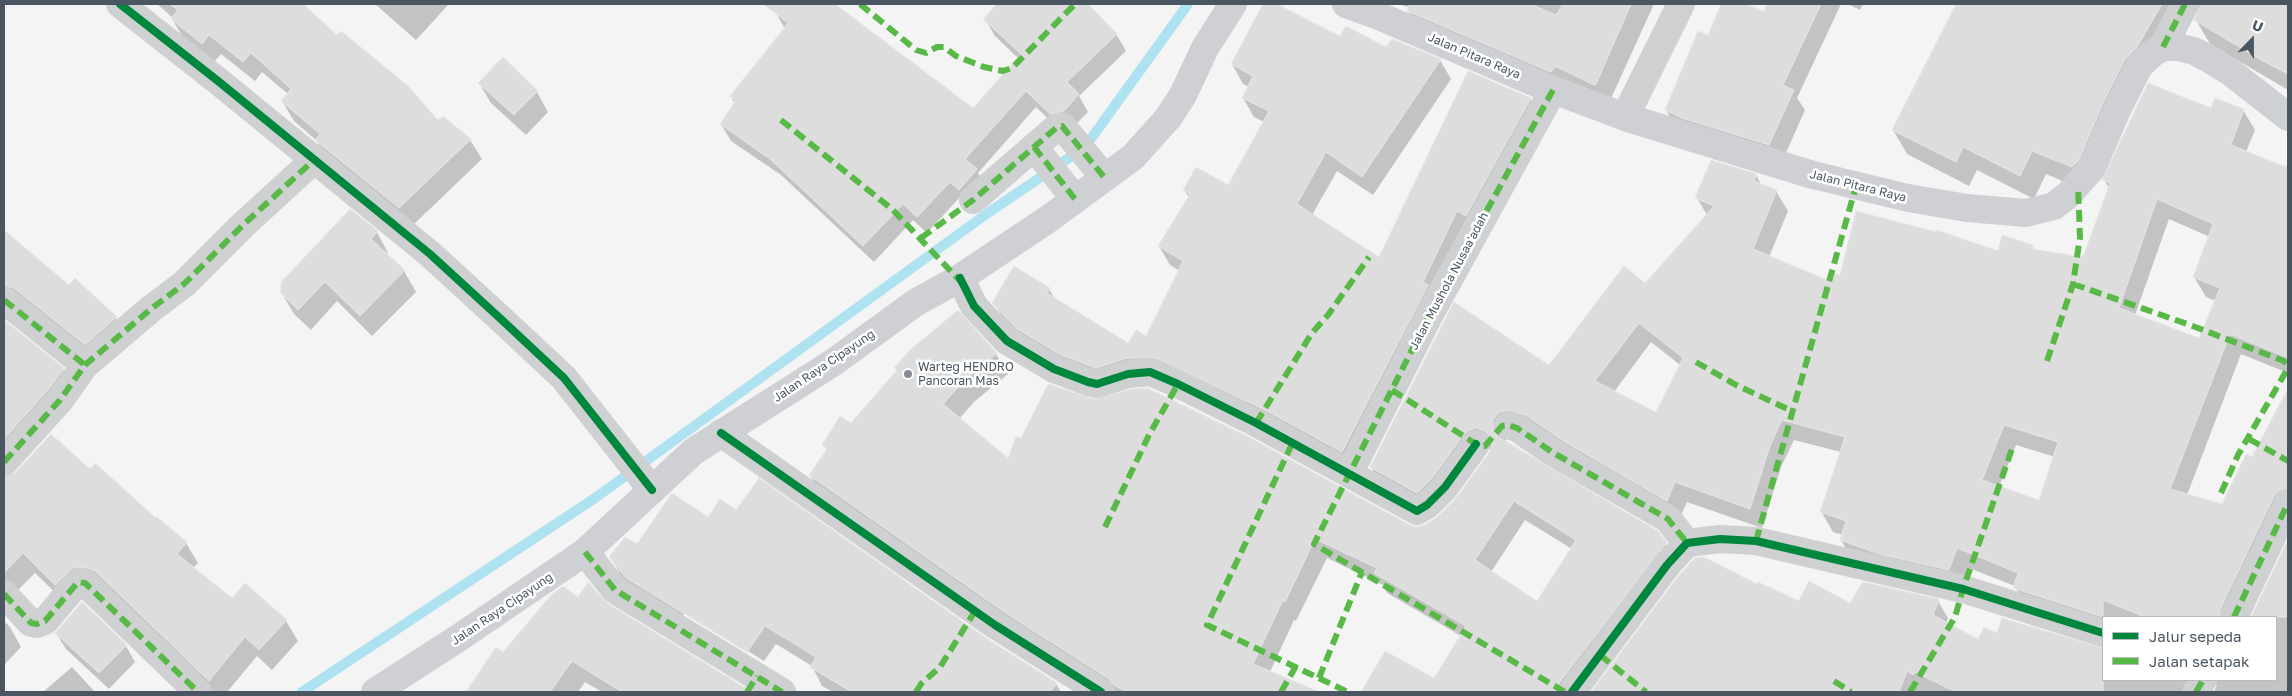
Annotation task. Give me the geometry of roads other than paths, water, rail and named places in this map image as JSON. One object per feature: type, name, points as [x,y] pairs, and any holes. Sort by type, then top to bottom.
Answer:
[{"type":"main road","name":"Jalan Raya Cipayung","points":[[375,692],[464,635],[585,552],[648,484],[694,451],[834,362],[915,303],[960,278],[1047,220],[1067,191],[1098,169],[1133,157],[1168,118],[1183,95],[1205,48],[1233,4]]},
{"type":"main road","name":"Jalan Pitara Raya","points":[[1346,4],[1380,16],[1553,90],[1625,117],[1735,152],[1856,186],[1908,198],[1967,208],[2026,213],[2054,206],[2078,186],[2092,168],[2134,74],[2147,59],[2163,47]]},
{"type":"main road","points":[[2163,47],[2178,47],[2194,51],[2211,60],[2229,71],[2288,117]]},
{"type":"street","points":[[120,4],[218,81],[430,254],[564,378],[648,484]]},
{"type":"street","points":[[1625,117],[1681,4]]},
{"type":"street","points":[[2163,47],[2185,4]]},
{"type":"street","name":"Jalan Mushola Nusaa'adah","points":[[1350,474],[1430,314],[1553,90]]},
{"type":"street","points":[[973,200],[1039,153],[1056,128],[1062,126],[1098,169]]},
{"type":"street","points":[[1039,153],[1067,191]]},
{"type":"street","points":[[4,462],[60,400],[85,365],[152,308],[184,284],[243,225],[314,160]]},
{"type":"street","points":[[960,278],[974,306],[1006,341],[1054,369],[1097,384],[1128,374],[1150,372],[1256,423],[1417,511],[1428,505],[1445,486],[1476,444]]},
{"type":"street","points":[[4,300],[85,365]]},
{"type":"street","points":[[1508,425],[1517,428],[1552,452],[1668,519],[1687,543]]},
{"type":"street","points":[[721,433],[995,625],[1101,692]]},
{"type":"street","points":[[2234,616],[2288,503]]},
{"type":"street","points":[[1572,692],[1667,565],[1687,543],[1720,539],[1756,541],[1962,589],[2102,633]]},
{"type":"street","points":[[585,552],[615,590],[782,692]]},
{"type":"street","points":[[4,594],[31,623],[37,624],[45,621],[78,582],[86,583],[198,692]]},
{"type":"street","points":[[2196,692],[2202,681]]},
{"type":"waterway","points":[[302,692],[595,498],[985,215],[1085,147],[1188,4]]},
{"type":"place","name":"Warteg HENDRO Pancoran Mas","points":[[908,374]]}]
